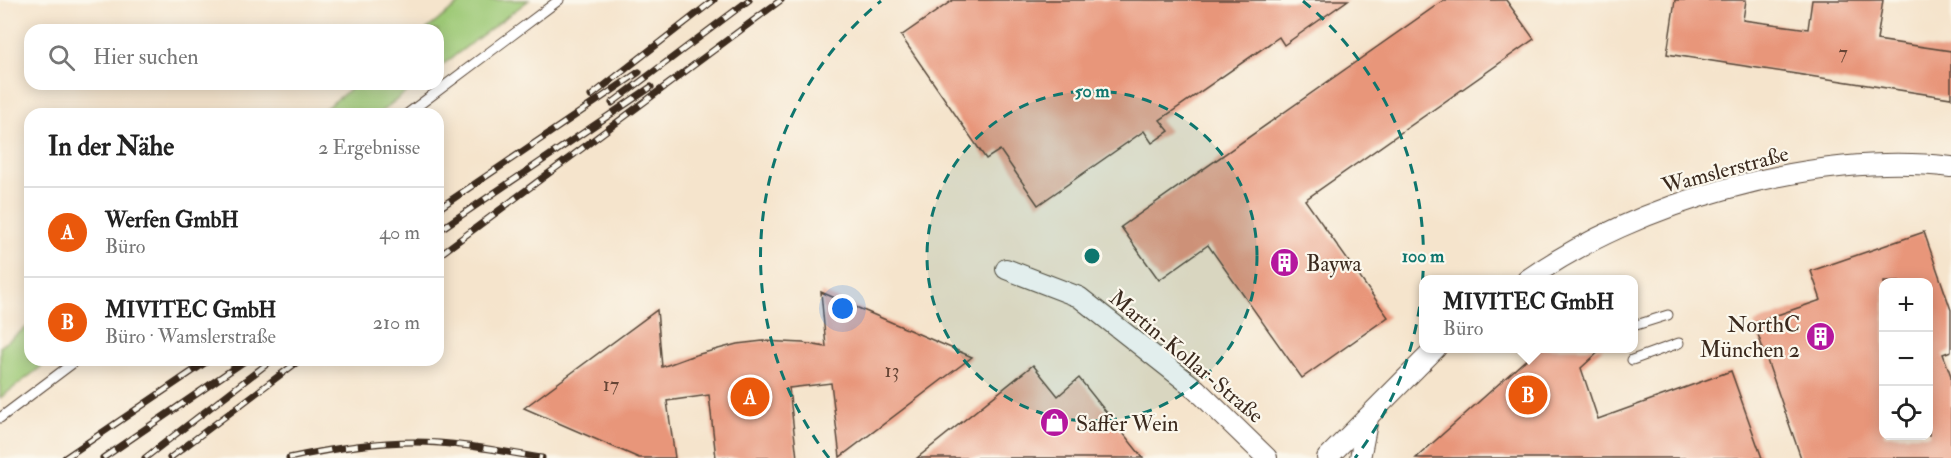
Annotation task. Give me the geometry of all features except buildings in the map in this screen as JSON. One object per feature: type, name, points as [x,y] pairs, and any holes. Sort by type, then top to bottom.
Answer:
[{"type":"street","name":"Wamslerstraße","points":[[1534,275],[1625,224],[1728,189],[1782,176],[1835,168],[1883,164],[1951,167]]},
{"type":"street","name":"Martin-Kollar-Straße","points":[[1006,269],[1080,297],[1196,389],[1267,458]]},
{"type":"street","points":[[1327,458],[1431,353]]},
{"type":"street","points":[[1360,458],[1368,418]]},
{"type":"lane","points":[[444,86],[559,0]]},
{"type":"lane","points":[[415,108],[439,90]]},
{"type":"lane","points":[[1638,324],[1668,315]]},
{"type":"lane","points":[[1632,360],[1679,344]]},
{"type":"lane","points":[[0,418],[69,366]]},
{"type":"green space","points":[[464,0],[529,0],[444,64],[444,24],[434,24]]},
{"type":"green space","points":[[349,90],[409,90],[386,108],[326,108]]},
{"type":"green space","points":[[24,329],[24,366],[42,366],[0,398],[0,347]]},
{"type":"railway","points":[[591,96],[714,0]]},
{"type":"railway","points":[[612,103],[749,0]]},
{"type":"railway","points":[[444,252],[781,0]]},
{"type":"railway","points":[[444,205],[639,72]]},
{"type":"railway","points":[[444,227],[651,87]]},
{"type":"railway","points":[[65,458],[200,366]]},
{"type":"railway","points":[[103,458],[237,366]]},
{"type":"railway","points":[[145,458],[264,366]]},
{"type":"railway","points":[[170,458],[292,366]]},
{"type":"railway","points":[[289,458],[351,447],[414,442],[462,445],[542,458]]},
{"type":"place","name":"Baywa","points":[[1285,263]]},
{"type":"place","name":"NorthC München 2","points":[[1821,337]]},
{"type":"place","name":"MIVITEC GmbH","points":[[1528,395]]},
{"type":"place","name":"Werfen GmbH","points":[[750,397]]},
{"type":"place","name":"Saffer Wein","points":[[1055,423]]}]
